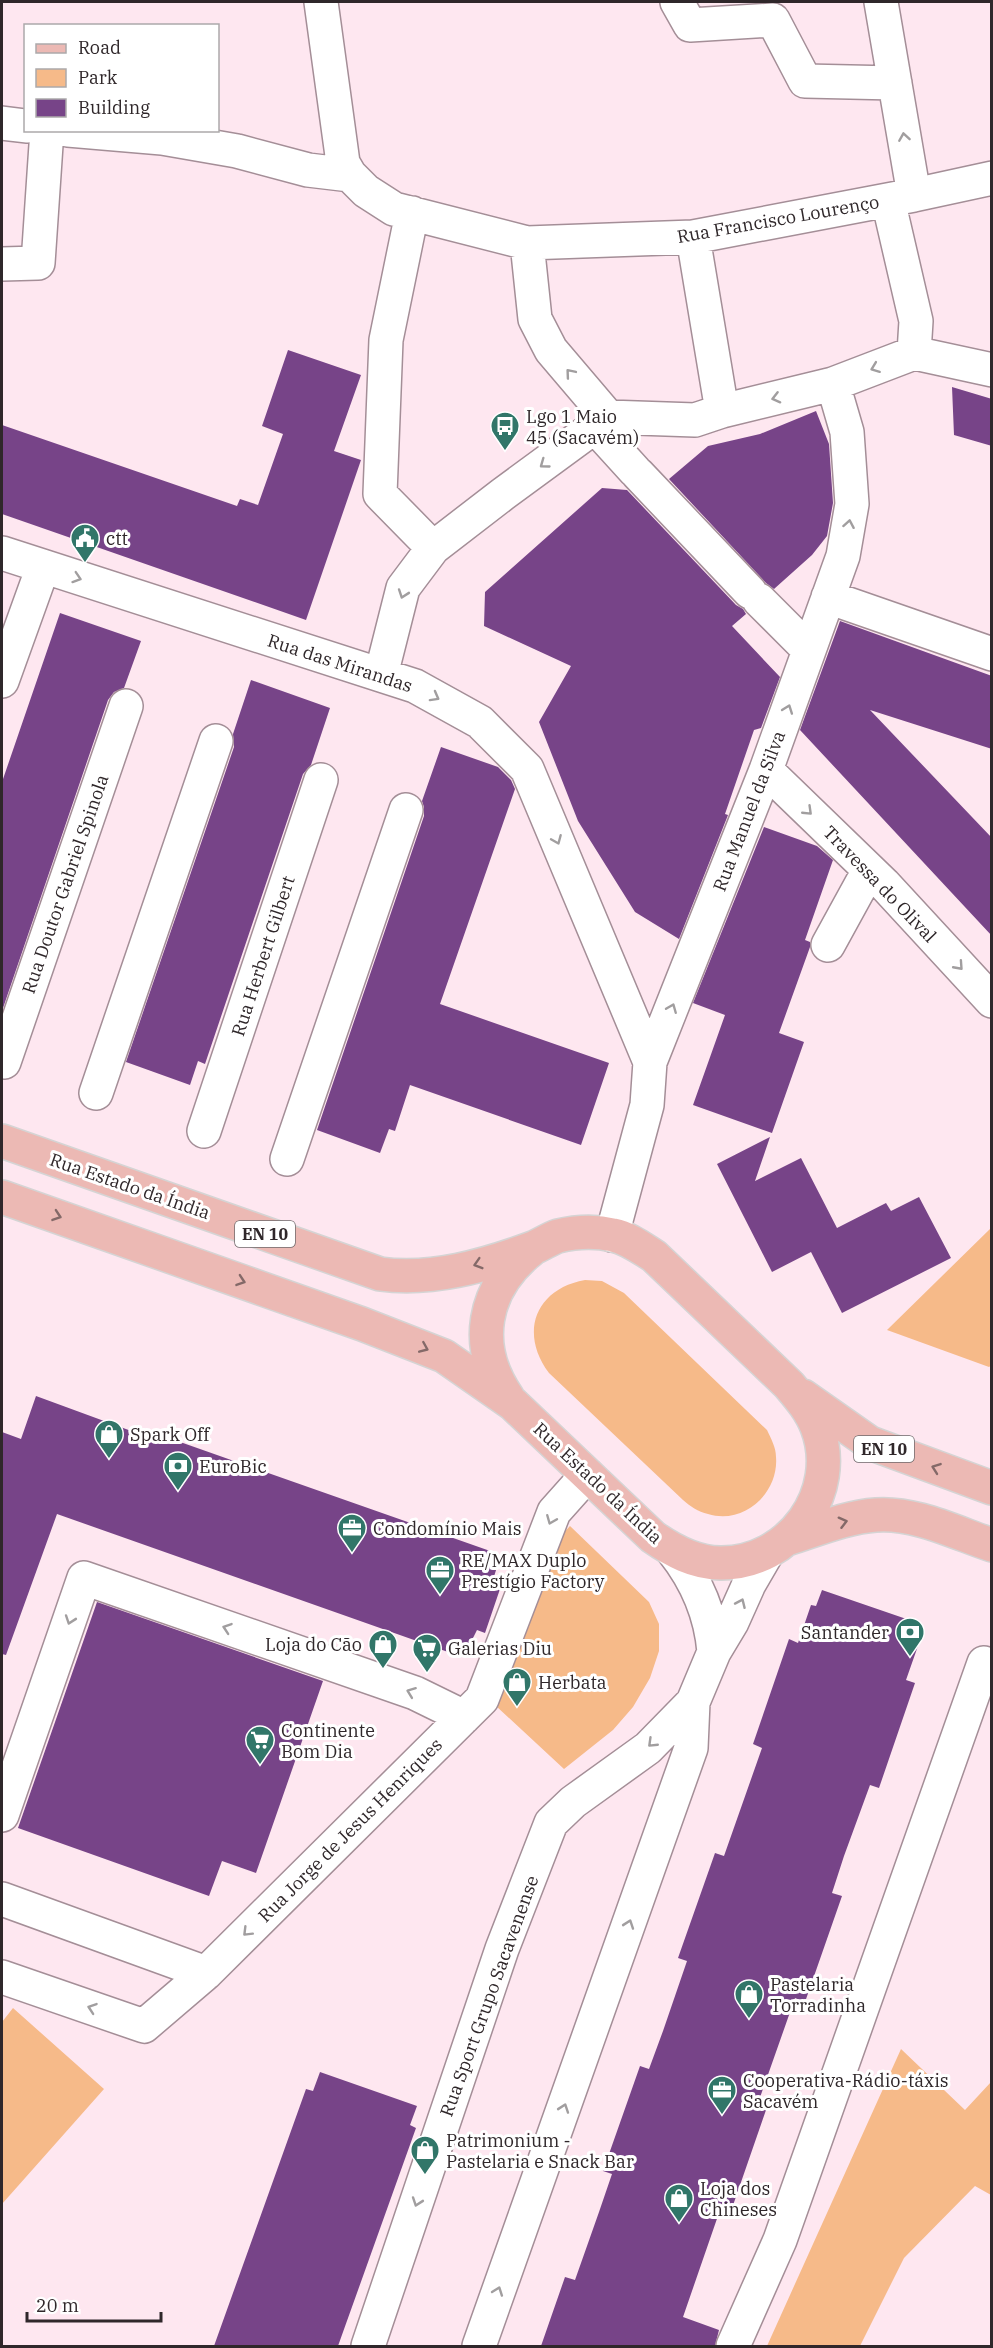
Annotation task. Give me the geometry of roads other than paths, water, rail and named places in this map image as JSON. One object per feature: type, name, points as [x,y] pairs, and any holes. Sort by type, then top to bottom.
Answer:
[{"type":"main road","name":"Rua Estado da Índia","points":[[2,1141],[380,1274],[403,1277],[434,1275],[463,1269],[534,1247],[557,1237],[582,1232],[612,1235],[632,1242],[654,1256],[789,1385],[806,1405],[817,1426],[823,1450],[823,1475],[816,1500],[804,1521],[777,1546]]},
{"type":"main road","name":"Rua Estado da Índia","points":[[2,1197],[417,1344],[444,1356],[513,1404],[653,1537],[674,1551],[696,1560],[720,1563],[744,1561],[843,1521],[877,1515],[915,1519],[992,1545]]},
{"type":"main road","name":"Rua Estado da Índia","points":[[513,1404],[498,1383],[489,1359],[486,1334],[489,1308],[504,1277],[514,1264],[534,1247]]},
{"type":"main road","name":"Rua Estado da Índia","points":[[789,1385],[870,1443],[992,1488]]},
{"type":"street","points":[[321,2],[343,163],[350,175]]},
{"type":"street","points":[[677,2],[690,25],[773,20],[805,81],[895,83]]},
{"type":"street","points":[[881,2],[895,83],[901,197],[916,321],[914,352]]},
{"type":"street","points":[[2,123],[24,126]]},
{"type":"street","points":[[2,264],[38,263],[47,132]]},
{"type":"street","points":[[92,132],[162,138],[237,151],[308,170],[350,175]]},
{"type":"street","name":"Rua Francisco Lourenço","points":[[350,175],[366,191],[394,209],[527,243],[693,237],[992,178]]},
{"type":"street","points":[[412,213],[386,340],[380,494],[433,548]]},
{"type":"street","points":[[693,237],[722,411]]},
{"type":"street","points":[[527,243],[535,319],[551,350],[637,472],[809,650]]},
{"type":"street","points":[[381,675],[403,588],[433,548],[602,422],[695,420],[722,411],[832,384],[914,352],[992,369]]},
{"type":"street","name":"Rua Manuel da Silva","points":[[612,1235],[647,1105],[650,1062],[766,770],[843,556],[852,504],[847,432],[832,384]]},
{"type":"street","name":"Rua das Mirandas","points":[[2,553],[415,686],[480,722],[528,769],[650,1062]]},
{"type":"street","points":[[2,681],[43,567]]},
{"type":"street","points":[[828,597],[992,654]]},
{"type":"street","name":"Rua Doutor Gabriel Spinola","points":[[4,1062],[126,706]]},
{"type":"street","points":[[96,1093],[216,741]]},
{"type":"street","name":"Travessa do Olival","points":[[766,770],[871,872],[992,1001]]},
{"type":"street","name":"Rua Herbert Gilbert","points":[[204,1131],[321,780]]},
{"type":"street","points":[[287,1159],[406,810]]},
{"type":"street","points":[[828,945],[862,883],[871,872]]},
{"type":"street","name":"Rua Jorge de Jesus Henriques","points":[[2,1977],[144,2026],[206,1973],[482,1699],[554,1512],[587,1474]]},
{"type":"street","name":"Rua Sport Grupo Sacavenense","points":[[479,2346],[691,1748],[693,1702],[714,1652],[732,1622],[750,1584],[777,1546]]},
{"type":"street","points":[[674,1551],[686,1567],[703,1602],[712,1633],[714,1652]]},
{"type":"street","points":[[2,1815],[84,1578],[415,1693],[464,1717]]},
{"type":"street","points":[[733,2346],[780,2240],[984,1663]]},
{"type":"street","name":"Rua Sport Grupo Sacavenense","points":[[368,2346],[502,1949],[551,1823],[573,1802],[648,1748],[693,1702]]},
{"type":"street","points":[[2,1899],[206,1973]]},
{"type":"place","name":"Lgo 1 Maio 45 (Sacavém)","points":[[505,452]]},
{"type":"place","name":"ctt","points":[[85,564]]},
{"type":"place","name":"Spark Off","points":[[109,1460]]},
{"type":"place","name":"EuroBic","points":[[178,1492]]},
{"type":"place","name":"Condomínio Mais","points":[[352,1554]]},
{"type":"place","name":"RE/MAX Duplo Prestígio Factory","points":[[440,1596]]},
{"type":"place","name":"Santander","points":[[910,1658]]},
{"type":"place","name":"Loja do Cão","points":[[383,1670]]},
{"type":"place","name":"Galerias Diu","points":[[427,1674]]},
{"type":"place","name":"Herbata","points":[[517,1708]]},
{"type":"place","name":"Continente Bom Dia","points":[[260,1766]]},
{"type":"place","name":"Pastelaria Torradinha","points":[[749,2020]]},
{"type":"place","name":"Cooperativa-Rádio-táxis Sacavém","points":[[722,2116]]},
{"type":"place","name":"Patrimonium - Pastelaria e Snack Bar","points":[[425,2176]]},
{"type":"place","name":"Loja dos Chineses","points":[[679,2224]]}]
